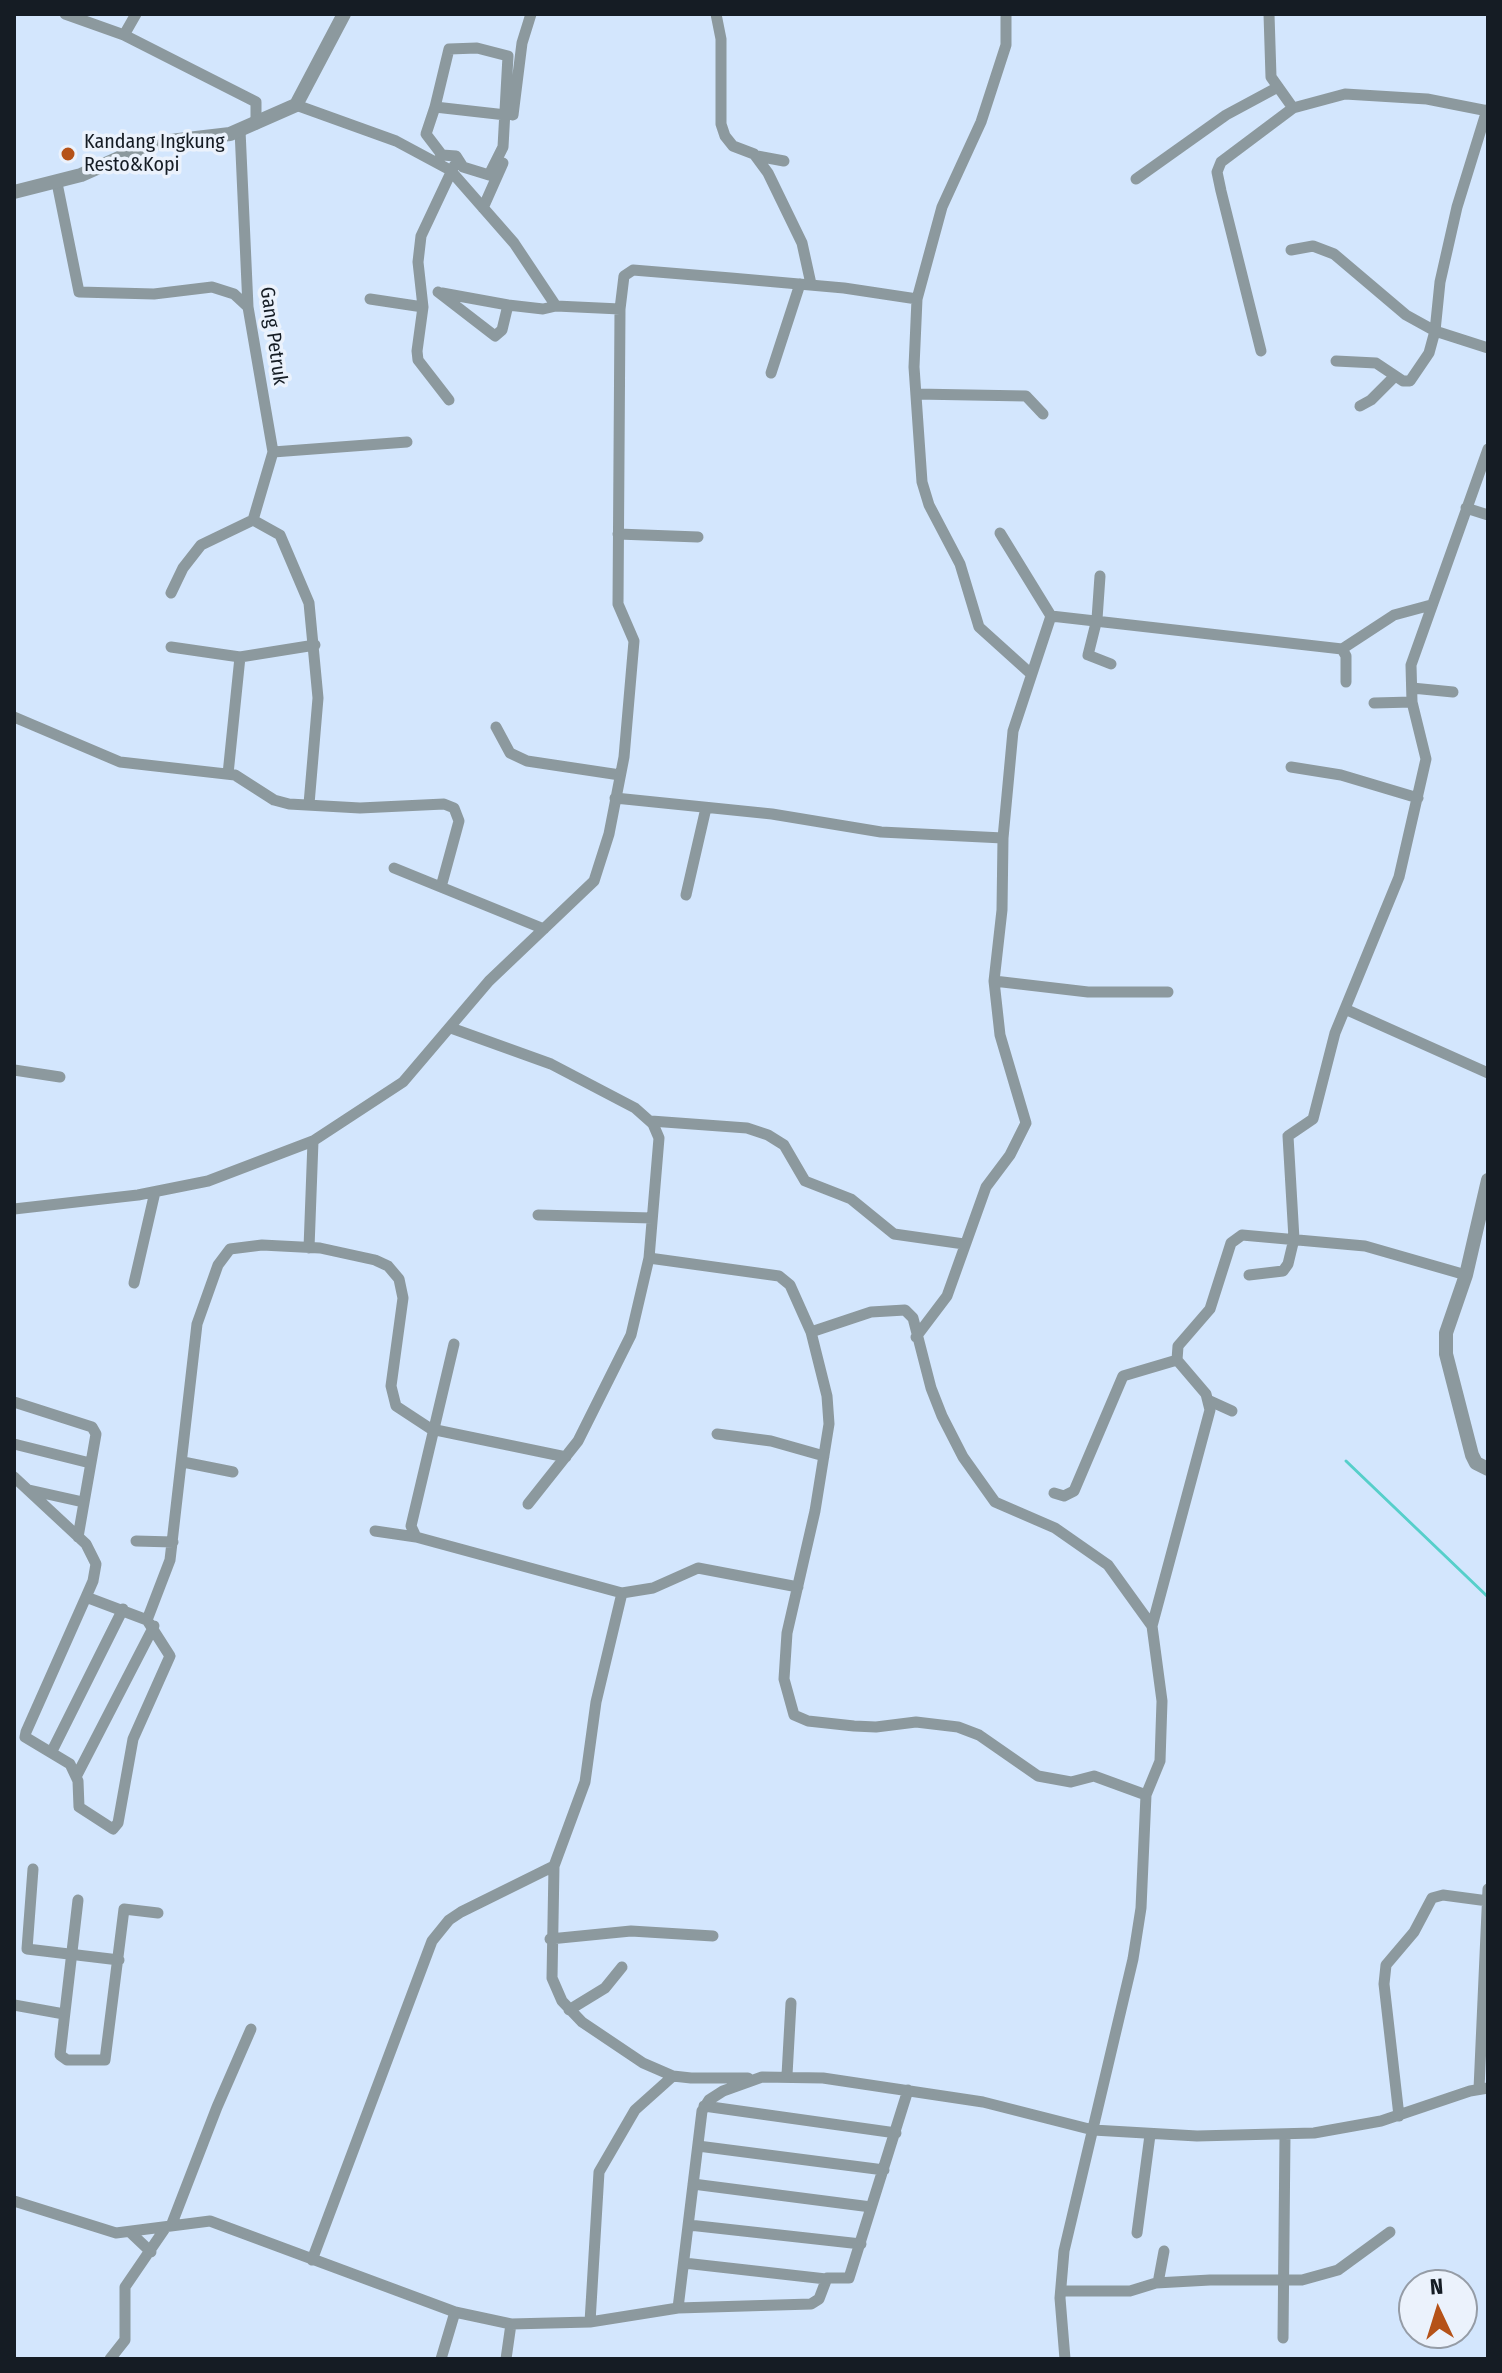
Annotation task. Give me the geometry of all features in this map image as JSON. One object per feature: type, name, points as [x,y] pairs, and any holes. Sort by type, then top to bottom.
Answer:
[{"type":"street","points":[[65,14],[124,35],[256,102],[256,124]]},
{"type":"street","points":[[124,35],[136,14]]},
{"type":"street","points":[[483,208],[510,140],[522,43],[531,14]]},
{"type":"street","points":[[716,14],[721,39],[721,124],[733,146],[757,156],[784,161]]},
{"type":"street","points":[[1006,14],[1006,45],[981,122],[942,207],[917,299],[916,394],[922,482],[929,505],[960,564],[982,632],[1030,673]]},
{"type":"street","points":[[1270,14],[1271,77],[1293,108]]},
{"type":"street","points":[[14,192],[57,183],[153,143],[240,130],[296,105],[341,15]]},
{"type":"street","points":[[296,105],[440,158],[456,167],[489,175],[503,147],[508,56],[477,48],[449,49],[426,138],[440,158]]},
{"type":"street","points":[[1136,179],[1226,115],[1278,87]]},
{"type":"street","points":[[1261,351],[1217,172],[1221,162],[1293,108],[1345,94],[1427,99],[1487,110],[1457,207],[1440,282],[1435,331],[1429,353],[1415,377],[1410,381],[1395,376],[1376,363],[1336,361]]},
{"type":"street","points":[[435,107],[506,115]]},
{"type":"street","name":"Gang Petruk","points":[[240,130],[248,307],[273,452],[253,520]]},
{"type":"street","points":[[757,156],[802,243],[805,284],[771,373]]},
{"type":"street","points":[[456,167],[483,208],[514,243],[556,306]]},
{"type":"street","points":[[449,400],[418,360],[423,307],[418,262],[421,236],[456,167]]},
{"type":"street","points":[[57,183],[79,292],[154,294],[212,287],[234,294],[248,307]]},
{"type":"street","points":[[1291,250],[1313,246],[1334,254],[1406,315],[1435,331],[1488,348]]},
{"type":"street","points":[[14,1209],[155,1192],[208,1181],[313,1141],[403,1082],[489,981],[594,881],[609,834],[620,775],[634,641],[618,604],[620,309],[624,276],[633,270],[805,284],[917,299]]},
{"type":"street","points":[[422,288],[543,309],[556,306],[620,309]]},
{"type":"street","points":[[438,292],[495,336],[502,330],[508,305]]},
{"type":"street","points":[[370,299],[423,307]]},
{"type":"street","points":[[1360,406],[1371,400],[1395,376]]},
{"type":"street","points":[[916,394],[1026,396],[1043,414]]},
{"type":"street","points":[[273,452],[407,442]]},
{"type":"street","points":[[1249,1275],[1285,1269],[1294,1239],[1288,1136],[1294,1129],[1312,1122],[1335,1033],[1399,877],[1427,750],[1412,702],[1411,665],[1488,449]]},
{"type":"street","points":[[1466,508],[1488,515]]},
{"type":"street","points":[[171,593],[183,568],[201,545],[253,520],[274,529],[285,544],[307,597],[315,645],[318,698],[309,804]]},
{"type":"street","points":[[1000,533],[1051,616]]},
{"type":"street","points":[[618,534],[698,537]]},
{"type":"street","points":[[1100,576],[1097,619],[1088,655],[1111,664]]},
{"type":"street","points":[[1051,616],[1097,619],[1240,640],[1342,649],[1394,615],[1431,605]]},
{"type":"street","points":[[916,1337],[947,1296],[986,1187],[1010,1155],[1026,1121],[1000,1035],[994,981],[1002,910],[1003,838],[1013,731],[1051,616]]},
{"type":"street","points":[[171,647],[240,657],[315,645]]},
{"type":"street","points":[[1342,649],[1346,656],[1346,682]]},
{"type":"street","points":[[228,774],[240,657]]},
{"type":"street","points":[[1412,688],[1453,692]]},
{"type":"street","points":[[1374,703],[1412,702]]},
{"type":"street","points":[[14,717],[120,762],[228,774],[274,800],[360,808],[444,804],[454,808],[459,821],[441,887]]},
{"type":"street","points":[[496,727],[510,753],[527,761],[620,775]]},
{"type":"street","points":[[1291,767],[1341,775],[1418,798]]},
{"type":"street","points":[[615,798],[881,832],[1003,838]]},
{"type":"street","points":[[686,895],[706,808]]},
{"type":"street","points":[[394,868],[544,929]]},
{"type":"street","points":[[994,981],[1088,992],[1168,992]]},
{"type":"street","points":[[1345,1009],[1488,1073]]},
{"type":"street","points":[[451,1028],[551,1064],[635,1108],[651,1121],[659,1138],[649,1258],[631,1335],[578,1441],[528,1504]]},
{"type":"street","points":[[14,1070],[60,1077]]},
{"type":"street","points":[[651,1121],[747,1128],[768,1135],[784,1145],[805,1181],[851,1199],[894,1234],[964,1244]]},
{"type":"street","points":[[309,1248],[313,1141]]},
{"type":"street","points":[[1488,1180],[1466,1275],[1446,1333],[1446,1354],[1472,1455],[1476,1463],[1488,1469]]},
{"type":"street","points":[[134,1283],[155,1192]]},
{"type":"street","points":[[538,1215],[652,1218]]},
{"type":"street","points":[[1232,1411],[1210,1401],[1177,1360],[1178,1346],[1214,1301],[1236,1237],[1365,1246],[1466,1275]]},
{"type":"street","points":[[86,1597],[123,1609],[151,1623],[168,1648],[170,1661],[133,1739],[115,1829],[79,1807],[77,1775],[151,1623],[160,1593],[173,1542],[197,1324],[218,1265],[230,1249],[245,1246],[309,1248],[375,1260],[399,1279],[403,1298],[391,1395],[404,1413],[431,1429],[566,1457]]},
{"type":"street","points":[[649,1258],[779,1276],[790,1285],[811,1332],[828,1408],[824,1456],[787,1633],[784,1679],[794,1715],[808,1721],[876,1727],[916,1722],[958,1727],[979,1735],[1038,1776],[1071,1782],[1094,1776],[1146,1795]]},
{"type":"street","points":[[811,1332],[871,1312],[905,1310],[913,1318],[916,1337],[942,1416],[963,1457],[995,1502],[1055,1528],[1108,1565],[1152,1626]]},
{"type":"street","points":[[416,1537],[411,1526],[431,1429],[454,1344]]},
{"type":"street","points":[[1054,1493],[1064,1496],[1074,1491],[1123,1376],[1177,1360]]},
{"type":"street","points":[[1065,2359],[1061,2291],[1069,2224],[1138,1933],[1146,1795],[1160,1761],[1162,1716],[1152,1626],[1195,1470],[1210,1401]]},
{"type":"street","points":[[14,1402],[88,1423],[96,1434],[78,1537]]},
{"type":"street","points":[[717,1434],[771,1441],[824,1456]]},
{"type":"street","points":[[14,1444],[90,1463]]},
{"type":"street","points":[[183,1462],[233,1472]]},
{"type":"street","points":[[14,1477],[78,1537],[96,1564],[86,1597],[25,1735],[52,1751],[77,1775]]},
{"type":"street","points":[[29,1490],[83,1502]]},
{"type":"street","points":[[375,1531],[416,1537],[622,1593],[653,1588],[698,1568],[798,1587]]},
{"type":"street","points":[[136,1541],[173,1542]]},
{"type":"street","points":[[622,1593],[596,1702],[585,1782],[554,1866],[550,1939],[552,1978],[557,1994],[569,2010],[625,2053],[673,2076],[787,2075],[908,2090],[1013,2108],[1093,2130],[1150,2135],[1285,2135],[1399,2116],[1483,2089],[1488,1889]]},
{"type":"street","points":[[52,1751],[123,1609]]},
{"type":"street","points":[[312,2260],[432,1941],[449,1920],[461,1912],[554,1866]]},
{"type":"street","points":[[33,1869],[27,1949],[119,1960]]},
{"type":"street","points":[[1399,2116],[1384,1984],[1386,1965],[1414,1932],[1432,1898],[1443,1895],[1488,1901]]},
{"type":"street","points":[[78,1900],[61,2058],[103,2062],[124,1909],[158,1913]]},
{"type":"street","points":[[550,1939],[631,1931],[713,1936]]},
{"type":"street","points":[[569,2010],[605,1988],[622,1967]]},
{"type":"street","points":[[787,2075],[791,2003]]},
{"type":"street","points":[[14,2005],[64,2014]]},
{"type":"street","points":[[110,2359],[125,2340],[125,2287],[169,2227],[251,2029]]},
{"type":"street","points":[[590,2322],[599,2172],[635,2110],[673,2076]]},
{"type":"street","points":[[678,2308],[704,2106],[723,2091],[762,2077]]},
{"type":"street","points":[[684,2263],[826,2279],[849,2278],[908,2090]]},
{"type":"street","points":[[704,2106],[896,2133]]},
{"type":"street","points":[[1137,2233],[1150,2135]]},
{"type":"street","points":[[1283,2338],[1281,2280],[1285,2135]]},
{"type":"street","points":[[698,2146],[884,2170]]},
{"type":"street","points":[[693,2184],[871,2207]]},
{"type":"street","points":[[14,2201],[96,2228],[131,2233],[203,2221],[217,2222],[455,2312],[511,2324],[590,2322],[678,2308],[811,2304],[819,2299],[826,2279]]},
{"type":"street","points":[[689,2225],[861,2244]]},
{"type":"street","points":[[1061,2291],[1130,2291],[1158,2283],[1302,2280],[1338,2270],[1390,2232]]},
{"type":"street","points":[[131,2233],[151,2252]]},
{"type":"street","points":[[1158,2283],[1164,2251]]},
{"type":"street","points":[[441,2359],[455,2312]]},
{"type":"street","points":[[506,2359],[511,2324]]},
{"type":"waterway","points":[[1346,1461],[1488,1597]]},
{"type":"place","name":"Kandang Ingkung Resto&Kopi","points":[[68,154]]}]
